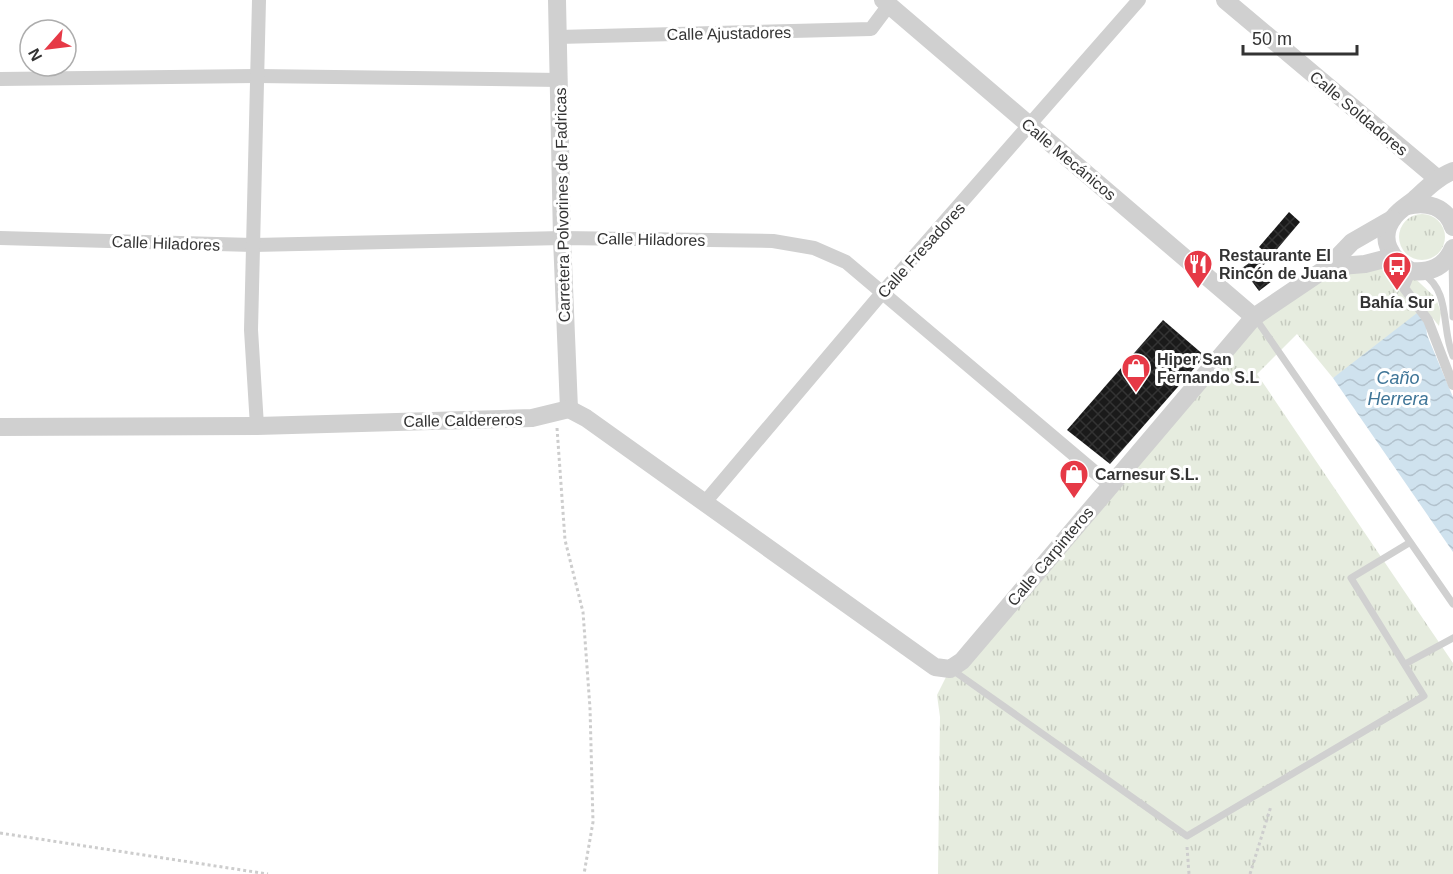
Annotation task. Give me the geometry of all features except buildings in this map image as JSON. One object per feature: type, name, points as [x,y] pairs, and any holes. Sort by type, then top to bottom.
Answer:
[{"type":"street","points":[[257,426],[251,330],[259,0]]},
{"type":"street","name":"Carretera Polvorines de Fadricas","points":[[557,0],[561,238],[568,409]]},
{"type":"street","name":"Calle Fresadores","points":[[706,501],[882,293],[1031,126],[1139,0]]},
{"type":"street","name":"Calle Soldadores","points":[[1225,0],[1445,175]]},
{"type":"street","name":"Calle Ajustadores","points":[[558,37],[871,29],[886,3]]},
{"type":"street","name":"Calle Mecánicos","points":[[886,3],[1254,317]]},
{"type":"street","points":[[0,79],[257,76],[559,80]]},
{"type":"street","points":[[1328,267],[1352,242],[1392,219],[1445,175]]},
{"type":"street","points":[[1407,206],[1429,204],[1451,218]]},
{"type":"street","points":[[1392,219],[1387,231],[1387,244],[1392,257],[1416,272],[1434,270],[1445,262],[1453,250]]},
{"type":"street","name":"Calle Hiladores","points":[[0,238],[253,245],[561,238],[773,241],[804,246],[846,262],[1110,485]]},
{"type":"street","points":[[1328,267],[1365,264],[1392,257]]},
{"type":"street","name":"Calle Carpinteros","points":[[950,669],[962,661],[1254,317],[1328,267]]},
{"type":"street","points":[[1416,272],[1404,288],[1428,320],[1453,385]]},
{"type":"street","points":[[568,409],[586,418],[706,501],[935,667],[950,669]]},
{"type":"street","name":"Calle Caldereros","points":[[0,427],[257,426],[535,418],[568,409]]},
{"type":"lane","points":[[1453,250],[1453,317]]},
{"type":"lane","points":[[1416,272],[1430,278],[1443,303],[1445,331],[1453,356]]},
{"type":"lane","points":[[1254,317],[1453,604]]},
{"type":"lane","points":[[950,669],[1186,836],[1424,696],[1351,578],[1409,543]]},
{"type":"lane","points":[[1405,664],[1453,638]]},
{"type":"path","points":[[568,409],[556,430],[565,540],[583,612],[591,708],[593,822],[584,874]]},
{"type":"path","points":[[1250,874],[1271,806]]},
{"type":"path","points":[[0,833],[268,874]]},
{"type":"path","points":[[1186,836],[1189,874]]},
{"type":"green space","points":[[1422,214],[1438,221],[1445,237],[1438,253],[1422,260],[1406,253],[1399,237],[1406,221]]},
{"type":"green space","points":[[1392,257],[1436,298],[1441,313],[1439,326],[1412,292],[1428,320],[1333,378],[1297,334],[1257,374],[1453,663],[1453,874],[938,874],[940,717],[937,695],[950,669],[1254,317],[1328,267]]},
{"type":"water","name":"Caño Herrera","points":[[1417,313],[1426,325],[1427,335],[1453,397],[1453,552],[1333,378]]},
{"type":"place","name":"Restaurante El Rincón de Juana","points":[[1198,290]]},
{"type":"place","name":"Bahía Sur","points":[[1397,292]]},
{"type":"place","name":"Hiper San Fernando S.L","points":[[1136,394]]},
{"type":"place","name":"Carnesur S.L.","points":[[1074,500]]}]
